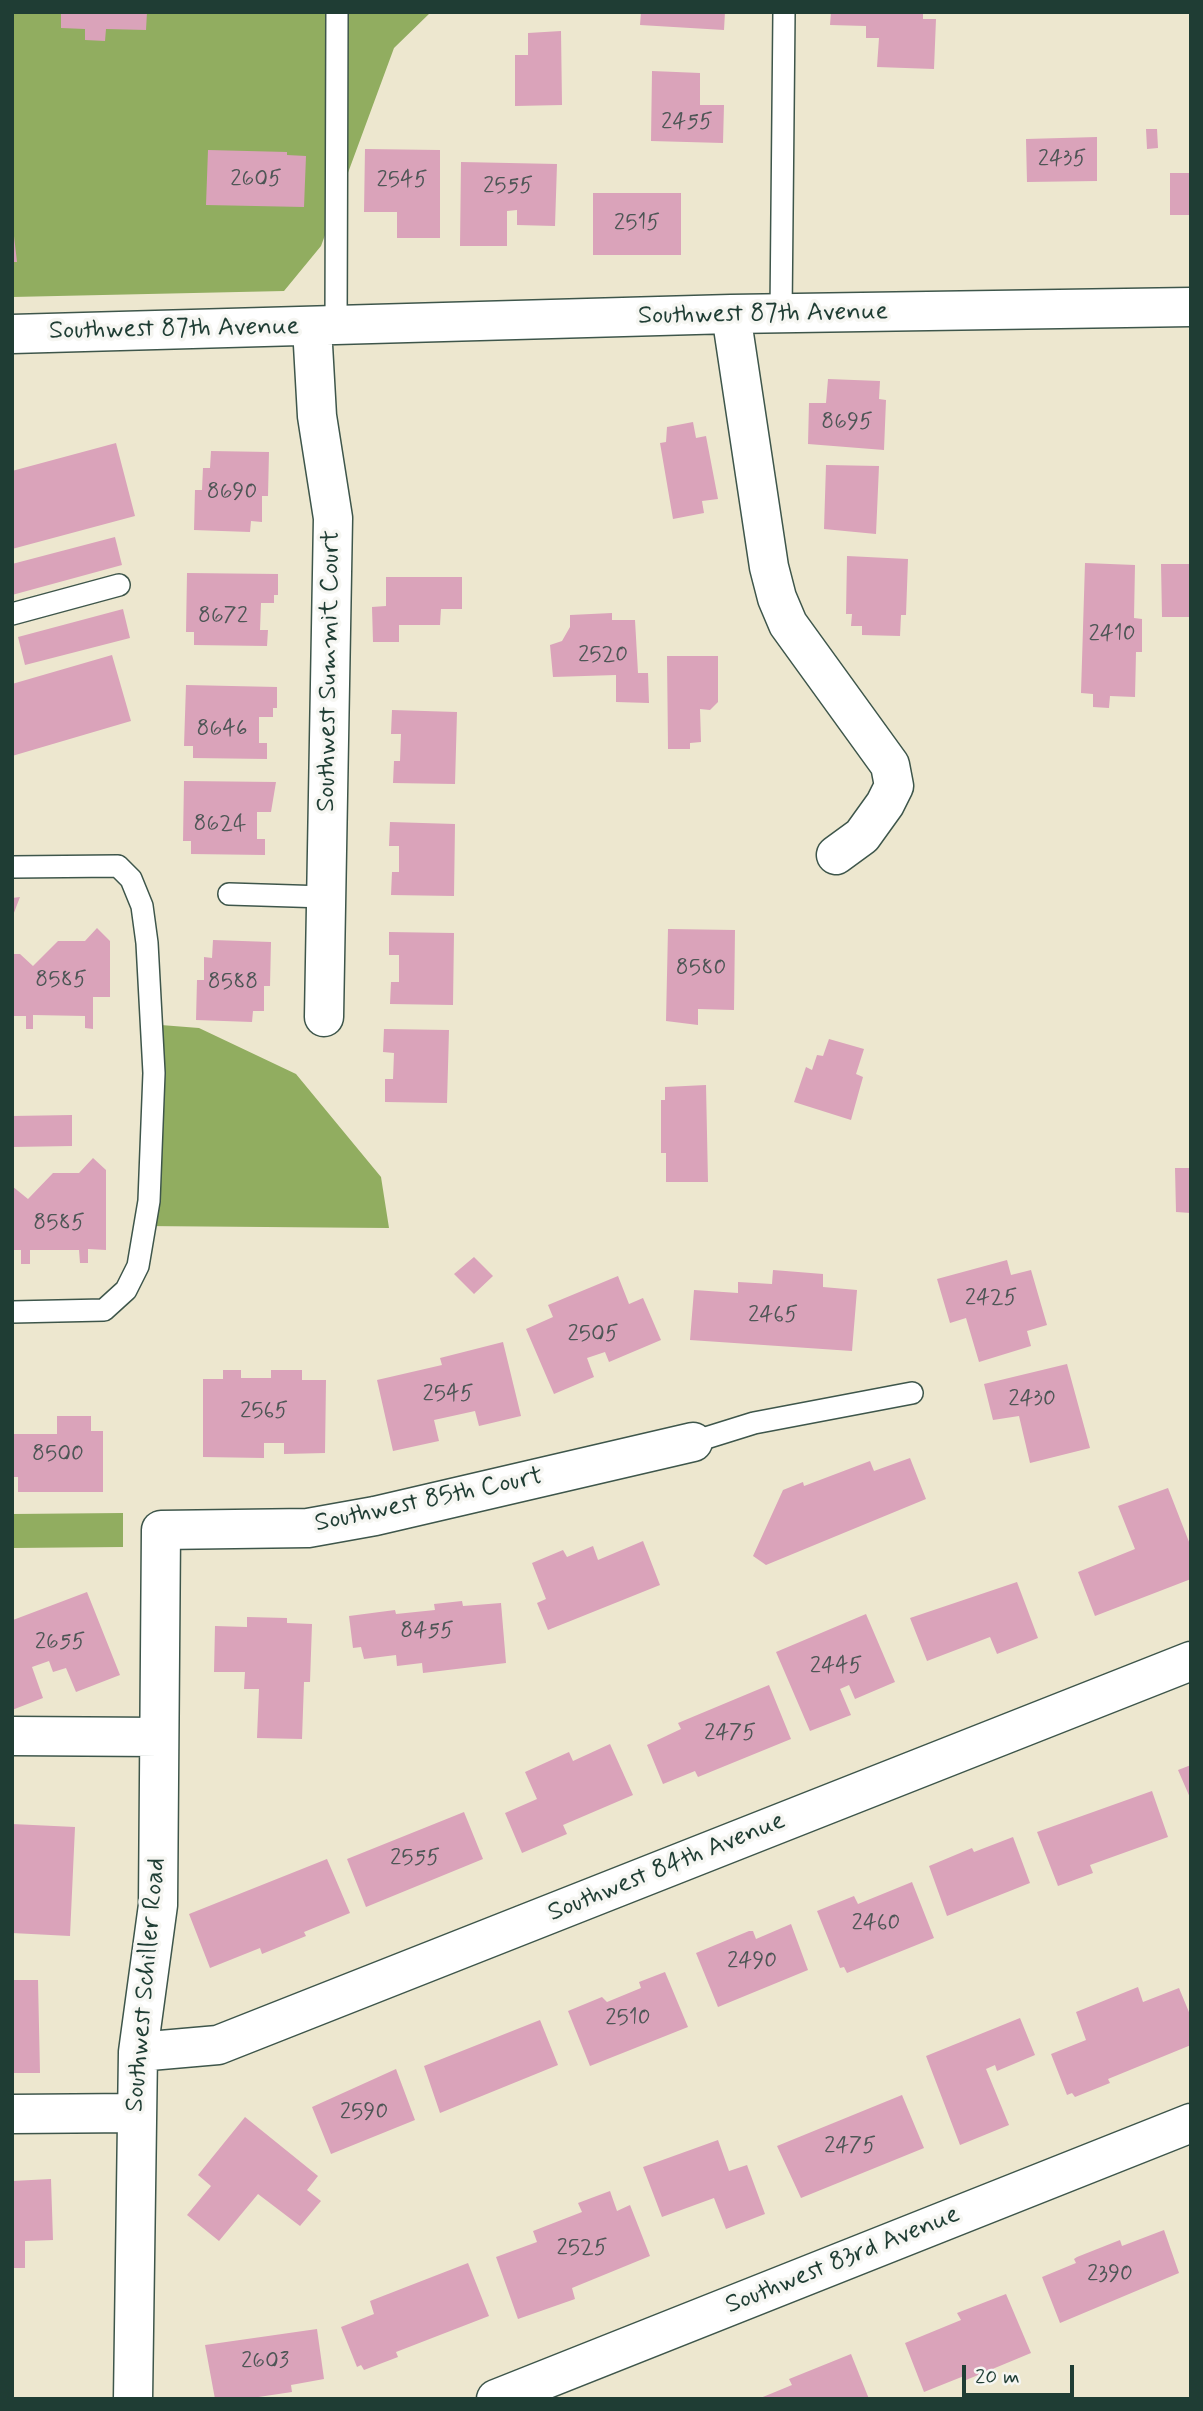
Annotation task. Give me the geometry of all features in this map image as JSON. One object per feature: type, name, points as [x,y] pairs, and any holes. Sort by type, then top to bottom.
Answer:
[{"type":"street","name":"Southwest 87th Avenue","points":[[12,334],[731,314],[1191,307]]},
{"type":"street","points":[[731,314],[748,437],[777,598],[788,624],[890,765],[894,786],[885,804],[862,836],[836,855]]},
{"type":"street","name":"Southwest Summit Court","points":[[324,327],[317,416],[333,518],[324,1017]]},
{"type":"street","name":"Southwest 85th Court","points":[[161,1530],[308,1528],[375,1516],[693,1442]]},
{"type":"street","name":"Southwest Schiller Road","points":[[133,2399],[135,2113],[138,2052],[158,1905],[161,1530]]},
{"type":"street","name":"Southwest 84th Avenue","points":[[138,2052],[218,2045],[1191,1661]]},
{"type":"street","points":[[12,1736],[159,1737]]},
{"type":"street","points":[[12,2114],[135,2113]]},
{"type":"street","name":"Southwest 83rd Avenue","points":[[496,2399],[1191,2123]]},
{"type":"lane","name":"Southwest 87th Avenue","points":[[324,327],[337,12]]},
{"type":"lane","points":[[781,314],[784,12]]},
{"type":"lane","points":[[12,614],[119,585]]},
{"type":"lane","points":[[12,867],[118,866],[131,880],[142,906],[147,943],[154,1139],[144,1240],[138,1266],[126,1290],[104,1310],[12,1312]]},
{"type":"lane","points":[[229,894],[325,897]]},
{"type":"lane","points":[[693,1442],[754,1423],[912,1393]]},
{"type":"green space","points":[[12,12],[431,12],[394,48],[321,246],[284,291],[12,297]]},
{"type":"green space","points":[[148,1024],[199,1028],[296,1074],[381,1177],[389,1228],[142,1226]]},
{"type":"green space","points":[[123,1513],[123,1547],[12,1548],[12,1514]]},
{"type":"building","points":[[61,12],[147,12],[146,30],[106,29],[105,41],[85,40],[85,29],[61,28]]},
{"type":"building","points":[[641,12],[725,12],[724,30],[640,25]]},
{"type":"building","points":[[831,12],[923,12],[923,19],[936,19],[934,69],[877,67],[879,38],[866,38],[866,26],[830,25]]},
{"type":"building","points":[[561,31],[562,105],[515,106],[515,55],[528,55],[528,33]]},
{"type":"building","points":[[652,71],[700,73],[700,105],[724,105],[723,143],[651,141]]},
{"type":"building","points":[[1146,129],[1157,129],[1158,148],[1147,149]]},
{"type":"building","points":[[1097,137],[1097,181],[1027,182],[1026,139]]},
{"type":"building","points":[[365,149],[440,150],[440,238],[397,238],[397,212],[364,212]]},
{"type":"building","points":[[208,150],[287,152],[287,155],[306,156],[304,207],[206,205]]},
{"type":"building","points":[[461,162],[557,164],[555,226],[517,225],[517,210],[507,211],[507,246],[460,246]]},
{"type":"building","points":[[1170,173],[1191,173],[1191,215],[1170,215]]},
{"type":"building","points":[[593,193],[681,193],[681,255],[593,255]]},
{"type":"building","points":[[14,236],[17,262],[12,262]]},
{"type":"building","points":[[828,379],[880,381],[879,399],[886,400],[884,450],[808,444],[809,403],[826,403]]},
{"type":"building","points":[[693,422],[696,438],[706,436],[718,499],[702,501],[704,513],[673,519],[660,443],[666,442],[667,427]]},
{"type":"building","points":[[116,443],[135,516],[12,549],[12,471]]},
{"type":"building","points":[[211,451],[269,452],[268,496],[262,496],[262,522],[251,521],[250,532],[194,530],[195,490],[202,490],[203,468],[210,468]]},
{"type":"building","points":[[826,465],[879,466],[876,534],[824,529]]},
{"type":"building","points":[[115,537],[122,565],[12,595],[12,564]]},
{"type":"building","points":[[847,556],[908,559],[906,615],[901,615],[900,636],[862,635],[862,626],[851,626],[852,614],[846,614]]},
{"type":"building","points":[[1085,563],[1135,565],[1134,618],[1142,619],[1142,652],[1136,652],[1135,697],[1110,696],[1109,708],[1093,707],[1093,694],[1081,693]]},
{"type":"building","points":[[1161,564],[1191,564],[1191,617],[1162,617]]},
{"type":"building","points":[[187,573],[278,574],[278,595],[274,595],[274,603],[261,603],[260,630],[268,630],[267,646],[194,645],[194,632],[186,632]]},
{"type":"building","points":[[386,577],[462,577],[462,609],[441,609],[440,625],[399,625],[399,642],[373,642],[372,607],[386,606]]},
{"type":"building","points":[[123,609],[130,638],[25,665],[18,637]]},
{"type":"building","points":[[612,613],[612,620],[635,620],[638,673],[648,673],[649,703],[616,702],[616,675],[553,677],[550,645],[562,641],[570,627],[570,615]]},
{"type":"building","points":[[112,655],[131,721],[12,756],[12,684]]},
{"type":"building","points":[[667,656],[718,656],[718,702],[710,710],[700,709],[701,742],[690,743],[690,749],[668,749]]},
{"type":"building","points":[[186,685],[277,687],[277,708],[273,708],[273,717],[259,717],[259,743],[267,743],[267,759],[193,758],[193,746],[184,746]]},
{"type":"building","points":[[392,710],[457,712],[455,784],[393,783],[394,761],[400,761],[401,734],[391,734]]},
{"type":"building","points":[[184,781],[276,782],[271,812],[257,812],[257,839],[265,839],[265,855],[191,854],[191,841],[183,841]]},
{"type":"building","points":[[390,822],[455,824],[454,896],[391,895],[392,872],[399,872],[399,846],[389,846]]},
{"type":"building","points":[[20,897],[12,918],[12,898]]},
{"type":"building","points":[[97,928],[110,941],[110,997],[93,997],[93,1029],[85,1028],[85,1016],[33,1015],[33,1029],[26,1029],[26,1016],[12,1016],[12,954],[20,954],[33,966],[58,941],[85,941]]},
{"type":"building","points":[[668,929],[735,930],[734,1010],[698,1009],[698,1025],[666,1021]]},
{"type":"building","points":[[389,932],[454,933],[453,1005],[390,1004],[391,982],[399,982],[399,955],[389,955]]},
{"type":"building","points":[[213,940],[271,942],[270,986],[264,986],[264,1011],[253,1011],[252,1022],[196,1020],[197,980],[204,980],[204,957],[212,958]]},
{"type":"building","points":[[384,1029],[449,1030],[447,1103],[385,1102],[385,1079],[393,1079],[394,1053],[383,1052]]},
{"type":"building","points":[[829,1039],[864,1049],[856,1074],[863,1077],[851,1120],[794,1102],[806,1067],[812,1070],[817,1055],[823,1056]]},
{"type":"building","points":[[706,1085],[708,1182],[666,1182],[666,1153],[661,1153],[661,1100],[665,1100],[665,1087]]},
{"type":"building","points":[[72,1115],[72,1146],[12,1147],[12,1116]]},
{"type":"building","points":[[93,1158],[106,1170],[106,1250],[88,1249],[88,1263],[80,1263],[79,1250],[30,1250],[30,1264],[21,1264],[21,1250],[12,1250],[12,1186],[28,1199],[53,1173],[79,1173]]},
{"type":"building","points":[[1175,1168],[1191,1168],[1191,1213],[1176,1212]]},
{"type":"building","points":[[474,1257],[493,1276],[474,1294],[454,1274]]},
{"type":"building","points":[[1007,1260],[1011,1275],[1031,1270],[1047,1325],[1027,1331],[1031,1346],[979,1362],[966,1318],[950,1323],[937,1279]]},
{"type":"building","points":[[773,1270],[823,1274],[823,1287],[857,1290],[852,1351],[690,1340],[694,1290],[738,1293],[738,1282],[772,1284]]},
{"type":"building","points":[[618,1276],[629,1304],[643,1298],[661,1340],[609,1362],[605,1352],[587,1358],[594,1377],[554,1394],[526,1329],[553,1317],[548,1305]]},
{"type":"building","points":[[503,1342],[521,1416],[479,1426],[475,1411],[434,1420],[439,1441],[393,1451],[377,1380],[442,1365],[440,1358]]},
{"type":"building","points":[[1067,1364],[1090,1448],[1030,1463],[1019,1416],[993,1420],[984,1384]]},
{"type":"building","points":[[223,1370],[241,1370],[241,1378],[271,1378],[271,1370],[302,1370],[302,1380],[326,1380],[325,1453],[284,1454],[284,1443],[264,1443],[264,1458],[203,1457],[203,1379],[223,1379]]},
{"type":"building","points":[[57,1416],[91,1416],[91,1431],[103,1431],[103,1492],[18,1492],[18,1477],[12,1477],[12,1434],[57,1434]]},
{"type":"building","points":[[910,1458],[926,1499],[766,1565],[753,1556],[783,1490],[803,1482],[804,1486],[870,1461],[874,1471]]},
{"type":"building","points":[[1168,1488],[1191,1547],[1191,1579],[1095,1616],[1078,1572],[1135,1549],[1118,1506]]},
{"type":"building","points":[[643,1541],[660,1585],[548,1630],[537,1603],[546,1599],[532,1563],[563,1550],[567,1557],[593,1546],[598,1560]]},
{"type":"building","points":[[1017,1582],[1038,1638],[997,1654],[990,1637],[927,1661],[910,1618]]},
{"type":"building","points":[[87,1592],[120,1675],[76,1692],[66,1668],[53,1672],[49,1661],[32,1667],[43,1698],[12,1710],[13,1620]]},
{"type":"building","points":[[462,1601],[463,1606],[501,1603],[506,1663],[423,1673],[422,1663],[397,1666],[396,1655],[364,1659],[361,1647],[353,1648],[349,1616],[395,1610],[396,1614],[435,1610],[434,1604]]},
{"type":"building","points":[[866,1614],[895,1682],[855,1699],[849,1685],[840,1689],[851,1715],[810,1731],[776,1652]]},
{"type":"building","points":[[247,1617],[287,1618],[287,1623],[312,1624],[310,1682],[304,1682],[302,1739],[257,1738],[259,1689],[244,1689],[245,1672],[214,1672],[215,1626],[247,1627]]},
{"type":"building","points":[[769,1685],[791,1739],[698,1777],[695,1771],[663,1784],[647,1745],[681,1729],[678,1723]]},
{"type":"building","points":[[610,1744],[633,1795],[563,1825],[567,1834],[522,1853],[505,1813],[537,1799],[525,1772],[569,1752],[573,1761]]},
{"type":"building","points":[[1191,1765],[1191,1800],[1178,1770]]},
{"type":"building","points":[[1152,1791],[1168,1837],[1090,1865],[1093,1873],[1058,1886],[1037,1832]]},
{"type":"building","points":[[464,1812],[483,1859],[366,1907],[347,1859]]},
{"type":"building","points":[[12,1824],[75,1827],[70,1936],[12,1933]]},
{"type":"building","points":[[1013,1837],[1030,1883],[947,1916],[929,1866],[972,1848],[974,1852]]},
{"type":"building","points":[[327,1859],[350,1913],[304,1932],[306,1936],[262,1954],[260,1948],[210,1968],[189,1914]]},
{"type":"building","points":[[912,1882],[934,1938],[847,1973],[844,1967],[840,1968],[817,1911],[854,1896],[858,1904]]},
{"type":"building","points":[[791,1924],[808,1970],[718,2007],[696,1953],[749,1931],[753,1931],[756,1939]]},
{"type":"building","points":[[665,1972],[688,2027],[590,2066],[568,2011],[602,1997],[607,2002],[641,1988],[639,1982]]},
{"type":"building","points":[[12,1980],[38,1980],[40,2073],[12,2073]]},
{"type":"building","points":[[1138,1987],[1143,2002],[1179,1988],[1191,2017],[1191,2045],[1108,2079],[1110,2083],[1075,2097],[1072,2093],[1067,2095],[1051,2054],[1086,2040],[1076,2012]]},
{"type":"building","points":[[1020,2018],[1035,2055],[997,2071],[995,2065],[986,2069],[1009,2125],[960,2145],[926,2056]]},
{"type":"building","points":[[540,2020],[558,2065],[440,2113],[424,2066]]},
{"type":"building","points":[[396,2069],[415,2120],[331,2154],[312,2107]]},
{"type":"building","points":[[902,2095],[924,2148],[801,2198],[777,2146]]},
{"type":"building","points":[[245,2117],[318,2176],[307,2190],[321,2201],[300,2226],[258,2194],[219,2241],[187,2215],[211,2186],[198,2175]]},
{"type":"building","points":[[718,2140],[729,2171],[747,2165],[765,2214],[726,2229],[714,2198],[662,2217],[643,2167]]},
{"type":"building","points":[[51,2179],[53,2240],[25,2241],[25,2268],[12,2268],[12,2181]]},
{"type":"building","points":[[610,2191],[617,2211],[630,2205],[650,2256],[572,2288],[575,2299],[518,2319],[496,2257],[537,2242],[533,2231],[582,2212],[578,2203]]},
{"type":"building","points":[[1164,2230],[1179,2273],[1060,2323],[1042,2277],[1076,2263],[1074,2259],[1077,2257],[1120,2240],[1122,2246]]},
{"type":"building","points":[[468,2263],[489,2316],[396,2352],[398,2357],[364,2370],[361,2365],[357,2367],[341,2327],[374,2314],[370,2301]]},
{"type":"building","points":[[1006,2294],[1031,2353],[966,2380],[964,2376],[924,2392],[905,2343],[961,2320],[957,2313]]},
{"type":"building","points":[[317,2329],[324,2379],[291,2385],[292,2392],[245,2399],[215,2399],[205,2345]]},
{"type":"building","points":[[851,2354],[869,2399],[758,2399],[792,2385],[789,2379]]}]
